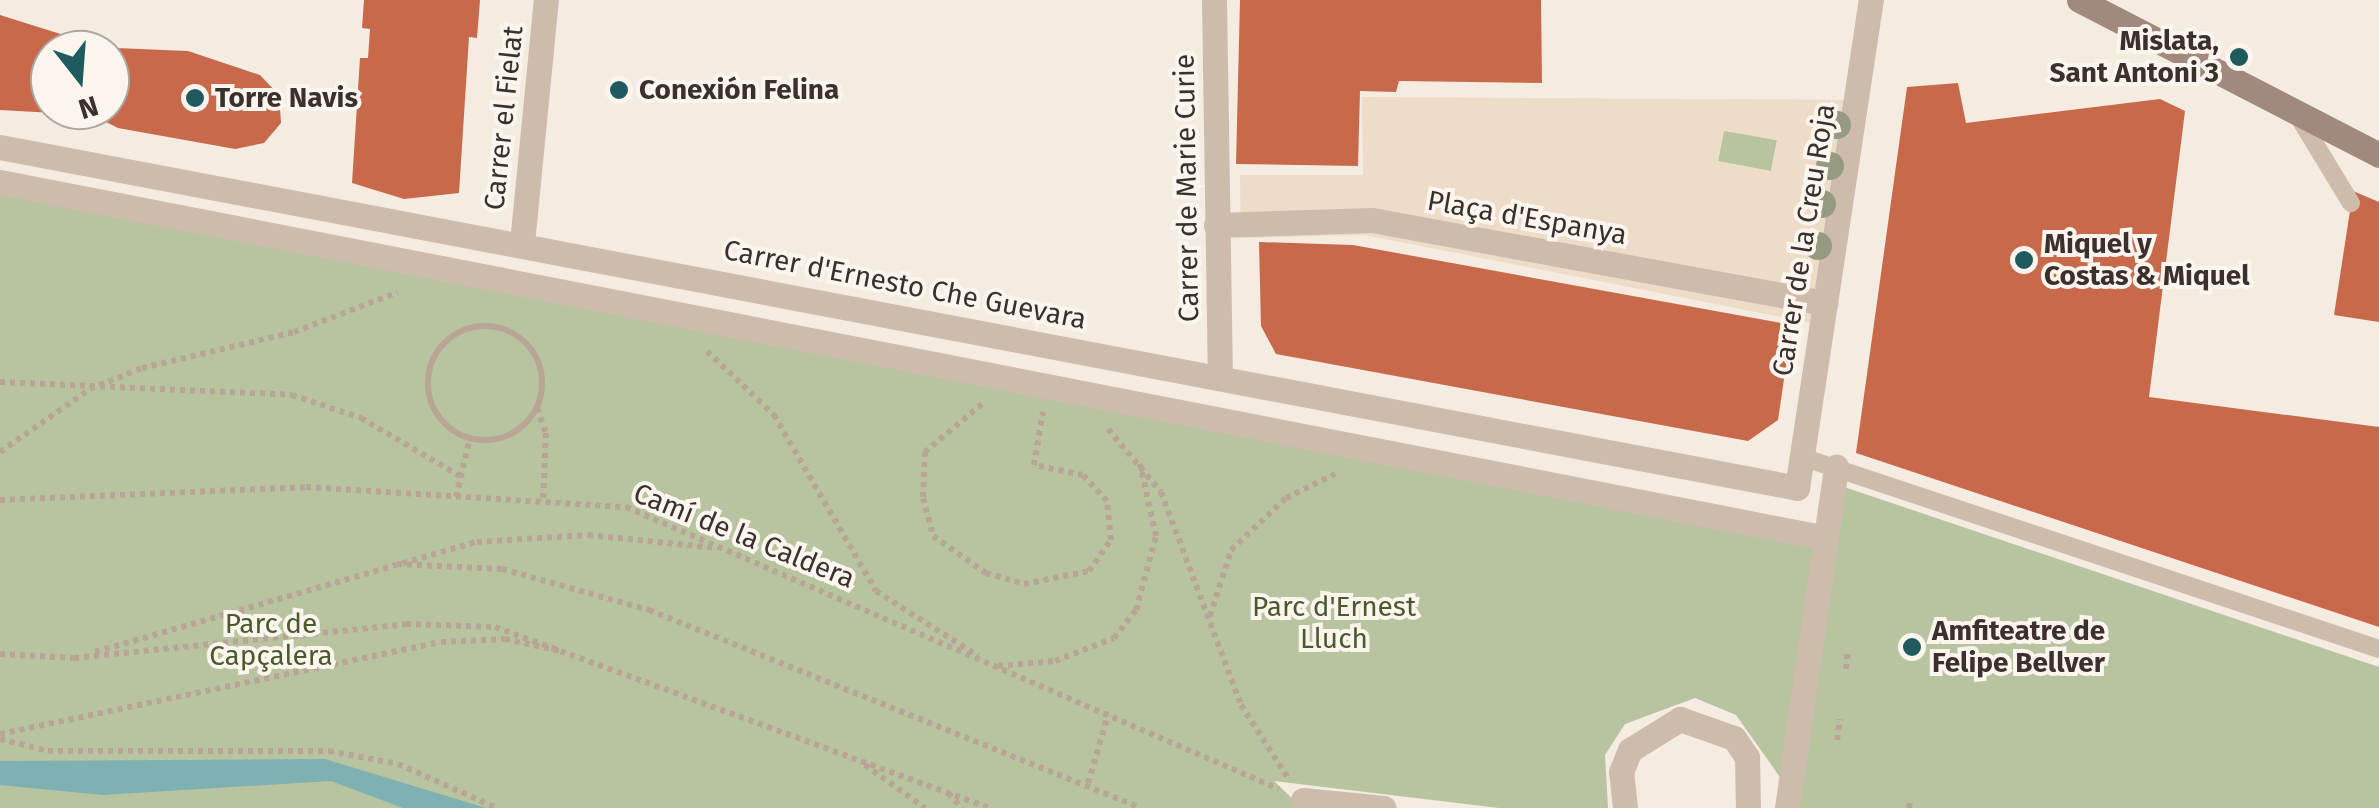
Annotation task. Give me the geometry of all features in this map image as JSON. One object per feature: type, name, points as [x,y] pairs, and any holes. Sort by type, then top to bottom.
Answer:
[{"type":"street","name":"Carrer el Fielat","points":[[522,243],[546,0]]},
{"type":"street","name":"Carrer de Marie Curie","points":[[1214,0],[1220,376]]},
{"type":"street","name":"Carrer de la Creu Roja","points":[[1797,488],[1872,0]]},
{"type":"street","points":[[2078,0],[2379,155]]},
{"type":"street","name":"Carrer d'Ernesto Che Guevara","points":[[0,147],[522,243],[1797,488]]},
{"type":"street","points":[[0,182],[1826,538]]},
{"type":"street","name":"Plaça d'Espanya","points":[[1216,225],[1372,220],[1825,303]]},
{"type":"street","points":[[1787,808],[1836,467]]},
{"type":"street","points":[[1625,808],[1621,772],[1630,750],[1680,719],[1734,738],[1747,756],[1748,808]]},
{"type":"street","points":[[1303,800],[1384,808]]},
{"type":"lane","points":[[2298,115],[2351,203]]},
{"type":"lane","points":[[1802,457],[2379,650]]},
{"type":"path","points":[[0,452],[90,389],[294,332],[452,271]]},
{"type":"path","points":[[537,408],[509,436],[470,438],[440,419],[428,386],[437,352],[464,330],[502,328],[533,350],[542,369],[537,408],[546,433],[543,502]]},
{"type":"path","points":[[692,336],[774,416],[876,591],[995,666],[1055,661],[1114,638],[1136,610],[1156,536],[1136,454]]},
{"type":"path","points":[[0,382],[292,396],[361,418],[460,476]]},
{"type":"path","points":[[997,399],[951,422],[925,452],[922,498],[933,536],[986,573],[1024,584],[1089,571],[1111,540],[1107,501],[1083,475],[1034,466],[1046,400],[1028,398]]},
{"type":"path","points":[[1096,418],[1136,454],[1178,527],[1241,705],[1303,800]]},
{"type":"path","points":[[456,496],[470,438]]},
{"type":"path","points":[[1210,617],[1230,550],[1256,524],[1286,498],[1380,452]]},
{"type":"path","name":"Camí de la Caldera","points":[[0,500],[306,487],[626,507],[1303,800]]},
{"type":"path","points":[[74,658],[477,542],[588,534],[722,549]]},
{"type":"path","points":[[397,564],[502,569],[649,610],[1088,783],[1141,808]]},
{"type":"path","points":[[0,654],[74,658],[451,622],[538,637],[989,808]]},
{"type":"path","points":[[0,737],[441,642],[505,639],[614,667]]},
{"type":"path","points":[[1846,669],[1848,650]]},
{"type":"path","points":[[1088,783],[1108,715]]},
{"type":"path","points":[[1838,740],[1840,718]]},
{"type":"path","points":[[0,737],[48,751],[329,751],[398,764],[497,808]]},
{"type":"path","points":[[852,757],[925,808]]},
{"type":"path","points":[[947,792],[962,808]]},
{"type":"green space","points":[[1724,130],[1777,140],[1771,172],[1718,161]]},
{"type":"green space","points":[[0,193],[1815,547],[1782,780],[1736,715],[1695,698],[1625,724],[1605,755],[1608,808],[1499,808],[1274,781],[1302,808],[0,808]]},
{"type":"green space","points":[[1844,487],[2379,667],[2379,808],[1797,808]]},
{"type":"shaded area","points":[[1362,97],[1856,100],[1822,325],[1365,235],[1241,238],[1240,175],[1363,175]],"holes":[[[1724,131],[1777,140],[1771,171],[1718,161]]]},
{"type":"water","points":[[325,759],[486,808],[403,808],[331,781],[103,795],[0,785],[0,761]]},
{"type":"building","points":[[364,0],[480,0],[477,38],[469,37],[459,193],[404,199],[352,183],[360,58],[368,58],[370,29],[362,28]]},
{"type":"building","points":[[1240,0],[1541,0],[1542,83],[1399,81],[1396,92],[1360,91],[1358,166],[1236,164]]},
{"type":"building","points":[[0,15],[48,30],[30,30],[30,112],[0,110]]},
{"type":"building","name":"Torre Navis","points":[[130,49],[188,51],[260,75],[279,95],[281,123],[264,143],[235,149],[129,130]]},
{"type":"building","name":"Miquel y Costas & Miquel","points":[[1958,83],[1966,123],[2160,99],[2185,111],[2149,397],[2379,427],[2379,627],[1856,453],[1907,87]]},
{"type":"building","points":[[2353,191],[2379,202],[2379,322],[2334,315]]},
{"type":"building","points":[[1259,242],[1353,245],[1792,325],[1778,420],[1748,441],[1276,354],[1261,326]]},
{"type":"place","name":"Mislata, Sant Antoni 3","points":[[2239,57]]},
{"type":"place","name":"Conexión Felina","points":[[619,90]]},
{"type":"place","name":"Torre Navis","points":[[195,98]]},
{"type":"place","name":"Miquel y Costas & Miquel","points":[[2024,260]]},
{"type":"place","name":"Amfiteatre de Felipe Bellver","points":[[1912,647]]},
{"type":"park label","name":"Parc d'Ernest Lluch","points":[[1334,623]]},
{"type":"park label","name":"Parc de Capçalera","points":[[271,640]]}]
